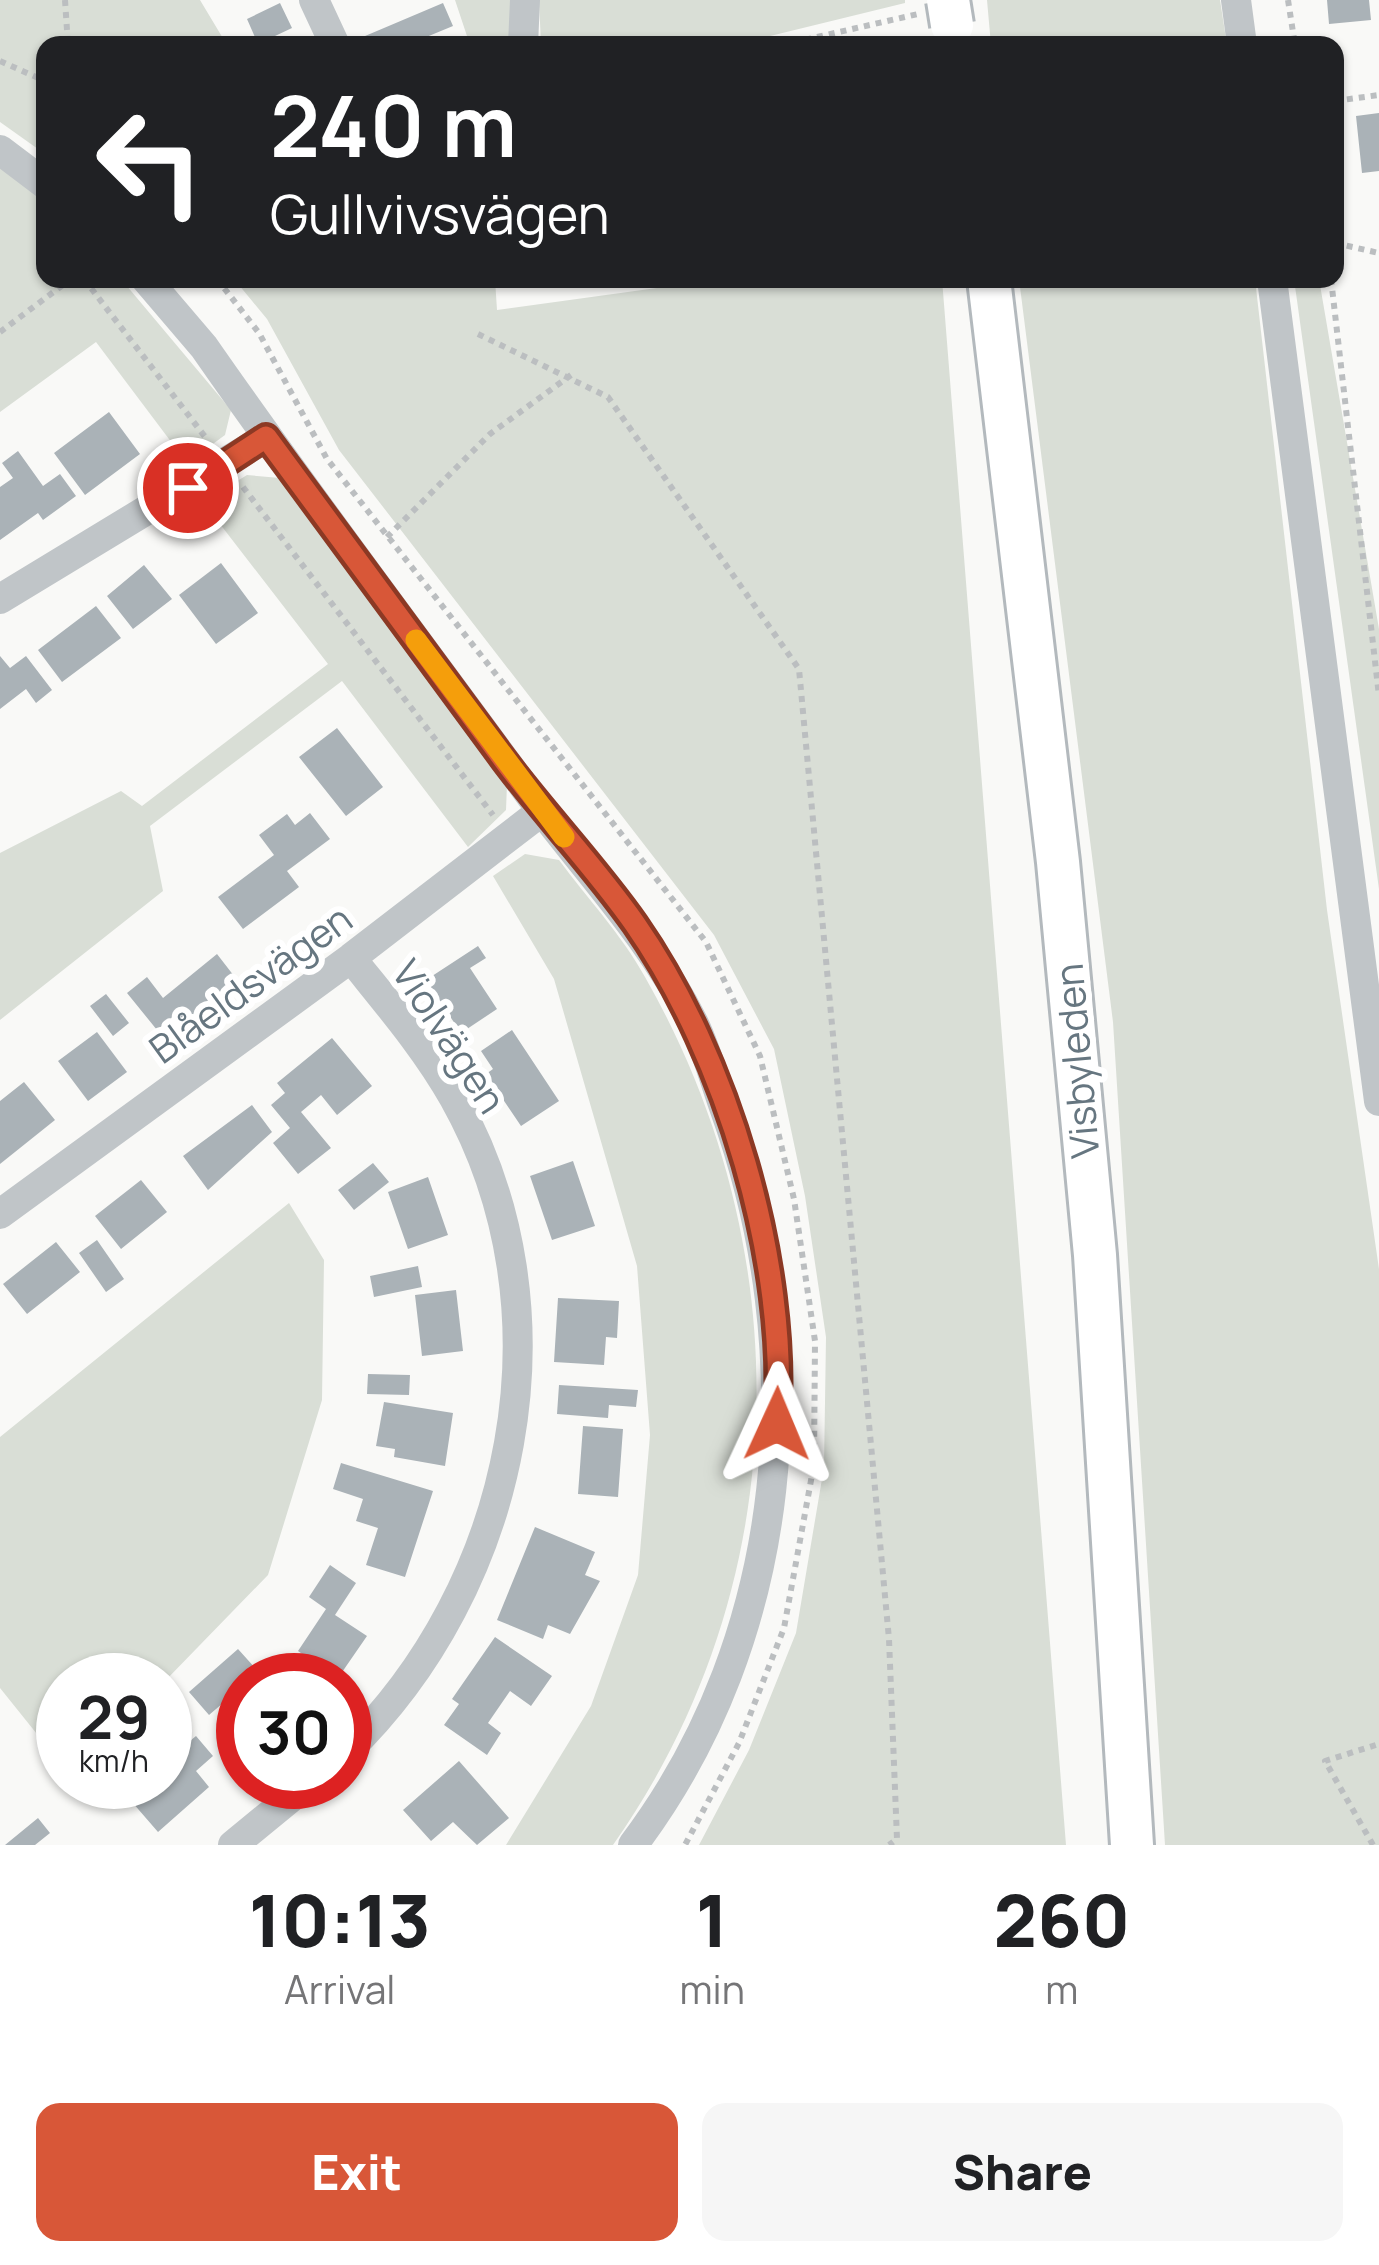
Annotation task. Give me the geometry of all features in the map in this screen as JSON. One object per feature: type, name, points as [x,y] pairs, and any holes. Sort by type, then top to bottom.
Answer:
[{"type":"main road","name":"Visbyleden","points":[[990,288],[1058,862],[1090,1209],[1132,1845]]},
{"type":"street","points":[[314,0],[331,36]]},
{"type":"street","points":[[523,36],[524,0]]},
{"type":"street","points":[[1236,0],[1241,36]]},
{"type":"street","points":[[0,150],[36,177]]},
{"type":"street","points":[[154,288],[204,347],[542,811],[634,924],[695,1026],[741,1153],[770,1281],[780,1386],[772,1498],[749,1610],[712,1714],[633,1845]]},
{"type":"street","points":[[1273,288],[1379,1101]]},
{"type":"street","points":[[0,599],[266,437]]},
{"type":"street","name":"Blåeldsvägen","points":[[0,1214],[351,958],[542,811]]},
{"type":"street","name":"Violvägen","points":[[351,958],[413,1036],[454,1099],[475,1144],[508,1242],[518,1363],[514,1422],[501,1481],[471,1574],[436,1643],[372,1727]]},
{"type":"street","points":[[233,1845],[277,1809]]},
{"type":"path","points":[[65,0],[67,36]]},
{"type":"path","points":[[1288,0],[1294,36]]},
{"type":"path","points":[[842,36],[943,21]]},
{"type":"path","points":[[0,61],[36,77]]},
{"type":"path","points":[[1344,100],[1379,95]]},
{"type":"path","points":[[1344,245],[1379,254]]},
{"type":"path","points":[[0,332],[59,288]]},
{"type":"path","points":[[91,288],[509,836]]},
{"type":"path","points":[[224,288],[260,333],[327,459],[706,942],[760,1056],[794,1199],[815,1341],[814,1464],[784,1628],[739,1743],[685,1845]]},
{"type":"path","points":[[1332,288],[1379,696]]},
{"type":"path","points":[[478,334],[571,375],[608,397],[799,668],[889,1639],[894,1843]]},
{"type":"path","points":[[387,536],[490,434],[571,375]]},
{"type":"path","points":[[1372,1845],[1325,1761],[1379,1744]]},
{"type":"shaded area","points":[[0,0],[200,0],[222,36],[36,36],[36,148],[0,122]]},
{"type":"shaded area","points":[[455,0],[512,0],[511,36],[467,36]]},
{"type":"shaded area","points":[[539,0],[905,0],[770,36],[541,36]]},
{"type":"shaded area","points":[[987,0],[1220,0],[1226,36],[990,36]]},
{"type":"shaded area","points":[[0,165],[36,195],[36,288],[129,288],[231,410],[225,435],[187,463],[96,342],[0,412]]},
{"type":"shaded area","points":[[241,288],[496,288],[497,310],[657,288],[943,288],[1066,1845],[699,1845],[749,1750],[796,1633],[824,1467],[826,1337],[805,1196],[774,1049],[714,935],[339,450],[267,319]]},
{"type":"shaded area","points":[[1020,288],[1256,288],[1327,910],[1379,1269],[1379,1845],[1165,1845],[1113,1022]]},
{"type":"shaded area","points":[[1295,288],[1321,288],[1379,629],[1379,889]]},
{"type":"shaded area","points":[[247,475],[280,478],[507,784],[506,810],[468,847],[342,681],[150,826],[163,891],[0,1020],[0,853],[121,791],[142,806],[328,664],[203,502]]},
{"type":"shaded area","points":[[525,854],[559,860],[645,977],[696,1083],[732,1192],[752,1304],[756,1417],[745,1529],[717,1639],[673,1745],[613,1845],[506,1845],[591,1706],[638,1575],[650,1435],[637,1266],[554,979],[493,876]]},
{"type":"shaded area","points":[[289,1203],[324,1260],[322,1400],[268,1575],[192,1653],[36,1653],[36,1733],[0,1688],[0,1437]]},
{"type":"building","points":[[1327,0],[1369,0],[1371,20],[1329,24]]},
{"type":"building","points":[[280,3],[292,28],[275,36],[254,36],[247,19]]},
{"type":"building","points":[[443,3],[453,26],[429,36],[365,36]]},
{"type":"building","points":[[1379,113],[1379,171],[1362,173],[1356,116]]},
{"type":"building","points":[[109,412],[140,454],[85,495],[54,453]]},
{"type":"building","points":[[18,451],[43,486],[60,474],[76,496],[43,520],[38,513],[0,540],[0,487],[13,478],[2,463]]},
{"type":"building","points":[[221,563],[258,613],[216,644],[179,595]]},
{"type":"building","points":[[144,565],[172,599],[133,629],[107,596]]},
{"type":"building","points":[[96,606],[121,638],[62,682],[38,650]]},
{"type":"building","points":[[0,656],[10,668],[26,656],[52,690],[36,703],[26,689],[0,709]]},
{"type":"building","points":[[337,728],[383,787],[346,816],[299,757]]},
{"type":"building","points":[[310,813],[330,839],[287,871],[299,887],[243,929],[218,897],[274,855],[259,835],[287,814],[295,825]]},
{"type":"building","points":[[478,946],[486,958],[470,968],[497,1009],[461,1033],[426,980]]},
{"type":"building","points":[[217,954],[241,985],[187,1028],[176,1014],[157,1030],[127,993],[147,977],[163,998]]},
{"type":"building","points":[[106,994],[129,1023],[113,1036],[90,1006]]},
{"type":"building","points":[[512,1030],[559,1101],[521,1126],[486,1074],[493,1069],[481,1051]]},
{"type":"building","points":[[97,1032],[127,1072],[88,1101],[58,1061]]},
{"type":"building","points":[[332,1038],[372,1086],[337,1115],[321,1095],[301,1112],[331,1148],[298,1174],[273,1143],[290,1128],[271,1105],[285,1093],[277,1083]]},
{"type":"building","points":[[24,1082],[55,1120],[0,1164],[0,1101]]},
{"type":"building","points":[[252,1105],[272,1132],[208,1190],[183,1156]]},
{"type":"building","points":[[573,1161],[595,1226],[552,1240],[530,1176]]},
{"type":"building","points":[[373,1163],[389,1182],[354,1210],[338,1190]]},
{"type":"building","points":[[428,1177],[448,1235],[408,1249],[388,1192]]},
{"type":"building","points":[[141,1180],[167,1212],[121,1249],[95,1216]]},
{"type":"building","points":[[97,1240],[124,1279],[106,1292],[79,1253]]},
{"type":"building","points":[[56,1242],[80,1272],[27,1314],[3,1284]]},
{"type":"building","points":[[418,1266],[422,1287],[374,1297],[370,1276]]},
{"type":"building","points":[[456,1290],[463,1351],[422,1356],[415,1295]]},
{"type":"building","points":[[558,1298],[619,1301],[617,1338],[606,1337],[604,1365],[554,1362]]},
{"type":"building","points":[[368,1374],[410,1375],[409,1395],[367,1394]]},
{"type":"building","points":[[559,1385],[638,1390],[636,1407],[609,1405],[608,1418],[557,1414]]},
{"type":"building","points":[[384,1402],[453,1413],[445,1466],[394,1457],[395,1449],[376,1446]]},
{"type":"building","points":[[583,1426],[623,1429],[618,1497],[578,1494]]},
{"type":"building","points":[[341,1463],[433,1491],[405,1577],[366,1565],[378,1528],[356,1521],[363,1499],[333,1489]]},
{"type":"building","points":[[535,1527],[595,1552],[585,1575],[600,1581],[570,1634],[548,1625],[543,1639],[497,1620]]},
{"type":"building","points":[[330,1565],[356,1583],[335,1615],[367,1636],[355,1653],[298,1651],[326,1609],[309,1597]]},
{"type":"building","points":[[495,1637],[552,1676],[531,1706],[510,1691],[488,1723],[501,1733],[487,1755],[444,1725],[459,1704],[452,1699]]},
{"type":"building","points":[[216,1668],[216,1709],[209,1715],[192,1689]]},
{"type":"building","points":[[196,1736],[213,1756],[196,1771],[209,1787],[192,1802],[192,1739]]},
{"type":"building","points":[[459,1761],[509,1818],[477,1845],[453,1822],[431,1841],[403,1810]]},
{"type":"building","points":[[138,1809],[184,1809],[158,1832]]},
{"type":"building","points":[[38,1818],[50,1833],[35,1845],[5,1845]]},
{"type":"slow traffic","points":[[416,640],[564,837]]},
{"type":"route","points":[[188,488],[266,437],[542,811],[634,924],[695,1026],[741,1153],[770,1281],[780,1386],[777,1424]]}]
